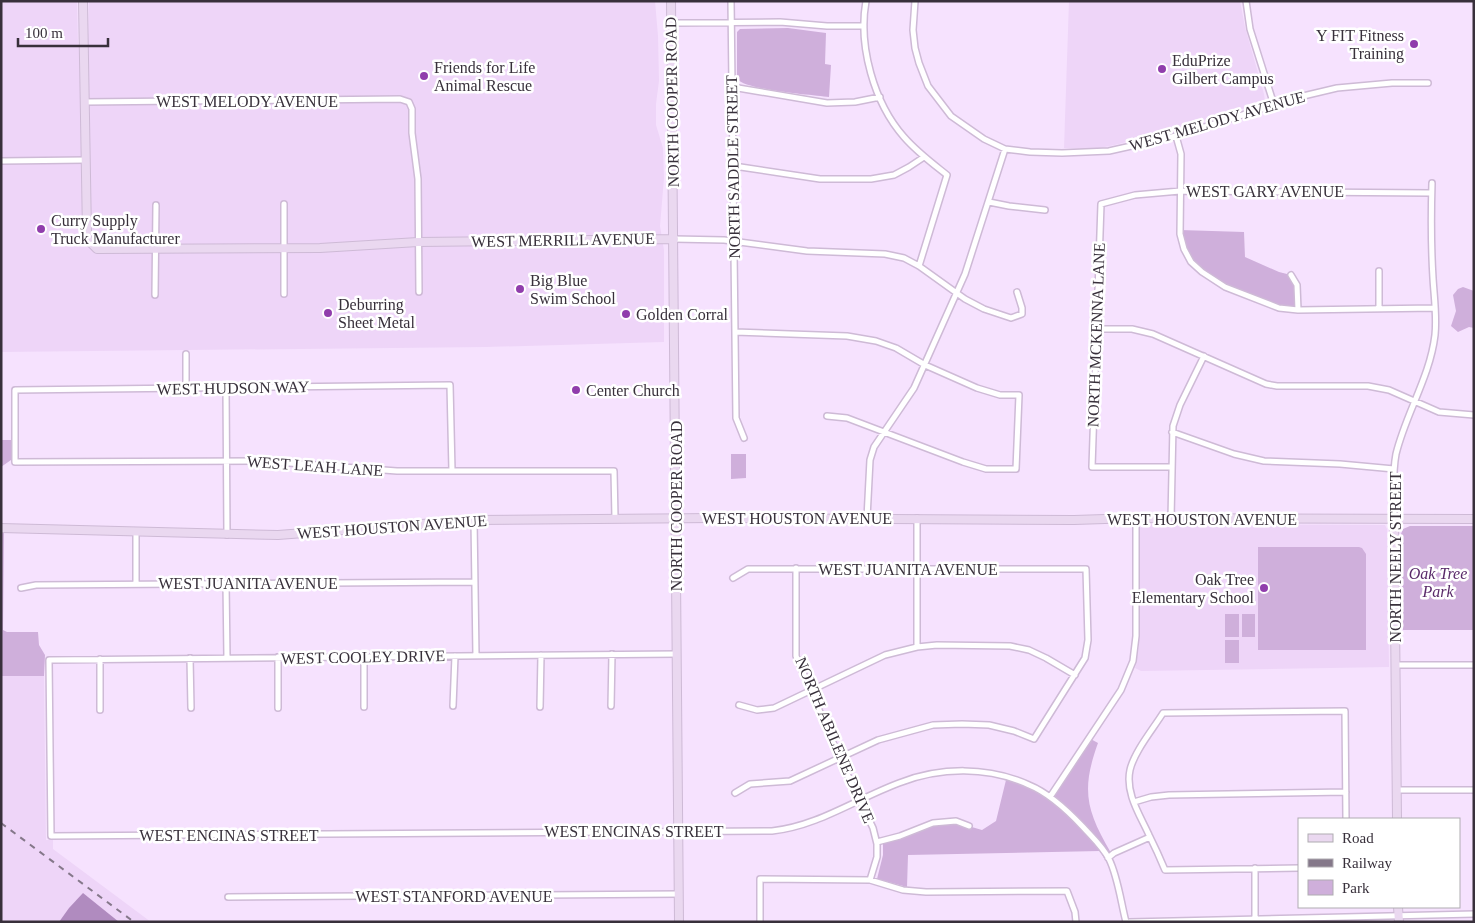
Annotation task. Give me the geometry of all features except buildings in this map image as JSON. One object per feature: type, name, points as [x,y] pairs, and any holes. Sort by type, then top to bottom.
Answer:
[{"type":"street","points":[[1,161],[86,160],[83,1]]},
{"type":"street","name":"NORTH COOPER ROAD","points":[[671,1],[680,922]]},
{"type":"street","name":"NORTH SADDLE STREET","points":[[731,1],[736,418],[744,438]]},
{"type":"street","points":[[866,1],[864,42],[880,98],[903,136],[924,157],[947,175],[919,266]]},
{"type":"street","name":"WEST MELODY AVENUE","points":[[915,1],[913,30],[915,48],[928,86],[951,116],[984,139],[1005,149],[1062,153],[1110,151],[1176,136],[1298,97],[1357,85],[1428,83]]},
{"type":"street","points":[[1246,1],[1250,30],[1274,105]]},
{"type":"street","points":[[671,22],[780,22],[827,26],[864,26]]},
{"type":"street","points":[[732,87],[827,103],[855,102],[880,98]]},
{"type":"street","name":"WEST MELODY AVENUE","points":[[85,102],[400,99],[409,102],[412,109],[412,133],[418,179],[418,242]]},
{"type":"street","points":[[1176,136],[1181,154],[1180,234],[1190,262],[1202,272],[1225,286],[1279,308],[1298,310],[1435,308]]},
{"type":"street","points":[[867,518],[870,460],[874,447],[914,388],[958,293],[1005,149]]},
{"type":"street","points":[[734,166],[820,179],[871,179],[894,175],[924,157]]},
{"type":"street","name":"WEST MERRILL AVENUE","points":[[86,160],[88,240],[97,249],[103,250],[355,247],[382,243],[418,242],[735,240],[807,251],[884,254],[904,258],[984,309],[1011,318],[1022,314],[1017,292]]},
{"type":"street","name":"NORTH NEELY STREET","points":[[1397,818],[1394,469],[1400,441],[1432,355],[1436,333],[1432,256],[1432,182]]},
{"type":"street","name":"WEST GARY AVENUE","points":[[1101,204],[1135,195],[1180,191],[1431,193]]},
{"type":"street","points":[[988,202],[1045,210]]},
{"type":"street","points":[[284,204],[284,294]]},
{"type":"street","name":"NORTH MCKENNA LANE","points":[[1101,204],[1092,467],[1171,467]]},
{"type":"street","points":[[156,205],[156,295]]},
{"type":"street","points":[[418,242],[419,292]]},
{"type":"street","points":[[1379,271],[1379,309]]},
{"type":"street","points":[[1291,275],[1297,285],[1298,310]]},
{"type":"street","points":[[1096,330],[1132,330],[1153,334],[1266,384],[1277,386],[1368,386],[1389,390],[1416,400],[1439,412],[1474,415]]},
{"type":"street","points":[[734,332],[847,336],[866,339],[896,348],[924,365],[977,388],[1000,395],[1019,395],[1016,469],[986,469],[847,418],[827,416]]},
{"type":"street","points":[[186,354],[186,388]]},
{"type":"street","points":[[1171,518],[1172,432],[1180,405],[1204,356]]},
{"type":"street","name":"WEST HUDSON WAY","points":[[15,462],[15,390],[450,385],[452,472]]},
{"type":"street","points":[[226,388],[227,535]]},
{"type":"street","points":[[1172,432],[1234,454],[1264,462],[1340,464],[1394,469]]},
{"type":"street","name":"WEST LEAH LANE","points":[[15,462],[262,461],[397,471],[614,471],[615,518]]},
{"type":"street","name":"WEST HOUSTON AVENUE","points":[[1,528],[227,535],[292,534],[474,520],[615,518],[1074,520],[1136,518],[1474,518]]},
{"type":"street","points":[[917,518],[917,647]]},
{"type":"street","points":[[1050,797],[1121,690],[1133,661],[1136,636],[1136,518]]},
{"type":"street","points":[[474,520],[476,656]]},
{"type":"street","points":[[136,532],[136,584]]},
{"type":"street","name":"NORTH ABILENE DRIVE","points":[[796,568],[796,656],[810,691],[873,828],[877,842],[878,857],[870,880]]},
{"type":"street","name":"WEST JUANITA AVENUE","points":[[733,578],[748,569],[1086,569],[1088,640],[1085,658],[1075,675]]},
{"type":"street","name":"WEST JUANITA AVENUE","points":[[21,588],[36,585],[475,582]]},
{"type":"street","points":[[226,583],[227,658]]},
{"type":"street","points":[[735,792],[750,784],[790,781],[878,740],[933,725],[989,725],[1014,731],[1034,739],[1075,675],[1029,650],[1010,646],[937,645],[917,647],[885,655],[774,708],[757,710],[738,705]]},
{"type":"street","points":[[611,706],[612,654]]},
{"type":"street","name":"WEST COOLEY DRIVE","points":[[50,836],[49,660],[677,654]]},
{"type":"street","points":[[540,707],[541,655]]},
{"type":"street","points":[[453,706],[455,656]]},
{"type":"street","points":[[278,657],[278,708]]},
{"type":"street","points":[[364,657],[364,707]]},
{"type":"street","points":[[190,658],[191,708]]},
{"type":"street","points":[[100,659],[100,710]]},
{"type":"street","points":[[1395,665],[1474,665]]},
{"type":"street","points":[[1298,868],[1165,870],[1130,792],[1130,770],[1135,758],[1163,714],[1345,711],[1346,818]]},
{"type":"street","name":"WEST ENCINAS STREET","points":[[50,836],[772,831],[807,823],[899,783],[925,775],[950,770],[980,772],[1028,784],[1050,797],[1077,820],[1108,858],[1127,922]]},
{"type":"street","points":[[1397,790],[1474,790]]},
{"type":"street","points":[[1134,802],[1169,795],[1346,792]]},
{"type":"street","points":[[877,842],[900,836],[933,823],[956,821],[969,826]]},
{"type":"street","points":[[1108,858],[1114,853],[1150,837]]},
{"type":"street","points":[[1255,868],[1255,919]]},
{"type":"street","points":[[760,922],[760,879],[870,880],[903,890],[926,892],[1066,890],[1075,912],[1076,922]]},
{"type":"street","name":"WEST STANFORD AVENUE","points":[[228,897],[679,894]]},
{"type":"street","points":[[1127,922],[1255,919],[1399,919],[1474,914]]},
{"type":"shaded area","points":[[1,1],[77,1],[78,44],[88,45],[89,1],[655,1],[659,81],[656,125],[663,148],[664,178],[660,226],[664,250],[664,342],[486,347],[1,352]]},
{"type":"shaded area","name":"EduPrize Gilbert Campus","points":[[1069,1],[1240,1],[1265,101],[1119,144],[1095,149],[1064,148]]},
{"type":"shaded area","name":"Oak Tree Elementary School","points":[[1145,524],[1385,525],[1387,529],[1389,667],[1141,671],[1135,668],[1139,647],[1140,528]]},
{"type":"shaded area","points":[[1,676],[44,676],[46,840],[53,840],[53,849],[151,922],[1,922]]},
{"type":"shaded area","points":[[83,893],[119,922],[59,922]]},
{"type":"green space","points":[[788,28],[826,33],[825,64],[831,65],[829,97],[766,89],[743,83],[737,79],[737,32],[740,29]]},
{"type":"green space","points":[[1180,230],[1244,232],[1245,257],[1279,272],[1291,275],[1297,285],[1298,310],[1279,308],[1225,287],[1191,262]]},
{"type":"green space","points":[[1463,287],[1474,291],[1474,328],[1469,327],[1458,332],[1451,326],[1456,311],[1453,295],[1458,289]]},
{"type":"green space","points":[[1,440],[11,440],[11,460],[1,467]]},
{"type":"green space","points":[[731,454],[746,454],[746,478],[731,479]]},
{"type":"green space","name":"Oak Tree Park","points":[[1410,526],[1474,526],[1474,630],[1403,630],[1401,534],[1403,529]]},
{"type":"green space","points":[[1,532],[4,532],[3,630],[7,632],[38,632],[39,645],[45,655],[44,676],[1,676]]},
{"type":"green space","points":[[1258,547],[1362,548],[1366,554],[1366,650],[1258,650]]},
{"type":"green space","points":[[1225,614],[1239,614],[1239,637],[1225,637]]},
{"type":"green space","points":[[1242,614],[1255,614],[1255,637],[1242,637]]},
{"type":"green space","points":[[1225,640],[1239,640],[1239,663],[1225,663]]},
{"type":"green space","points":[[1087,737],[1098,743],[1089,774],[1088,787],[1091,812],[1111,853],[1104,858],[1100,851],[908,855],[907,887],[877,879],[883,855],[883,843],[936,825],[958,823],[982,830],[996,821],[1006,780],[1028,787],[1047,797]]},
{"type":"railway","points":[[1,823],[134,922]]},
{"type":"place","name":"Y FIT Fitness Training","points":[[1414,44]]},
{"type":"place","name":"EduPrize Gilbert Campus","points":[[1162,69]]},
{"type":"place","name":"Friends for Life Animal Rescue","points":[[424,76]]},
{"type":"place","name":"Curry Supply Truck Manufacturer","points":[[41,229]]},
{"type":"place","name":"Big Blue Swim School","points":[[520,289]]},
{"type":"place","name":"Deburring Sheet Metal","points":[[328,313]]},
{"type":"place","name":"Golden Corral","points":[[626,314]]},
{"type":"place","name":"Center Church","points":[[576,390]]},
{"type":"place","name":"Oak Tree Elementary School","points":[[1264,588]]}]
